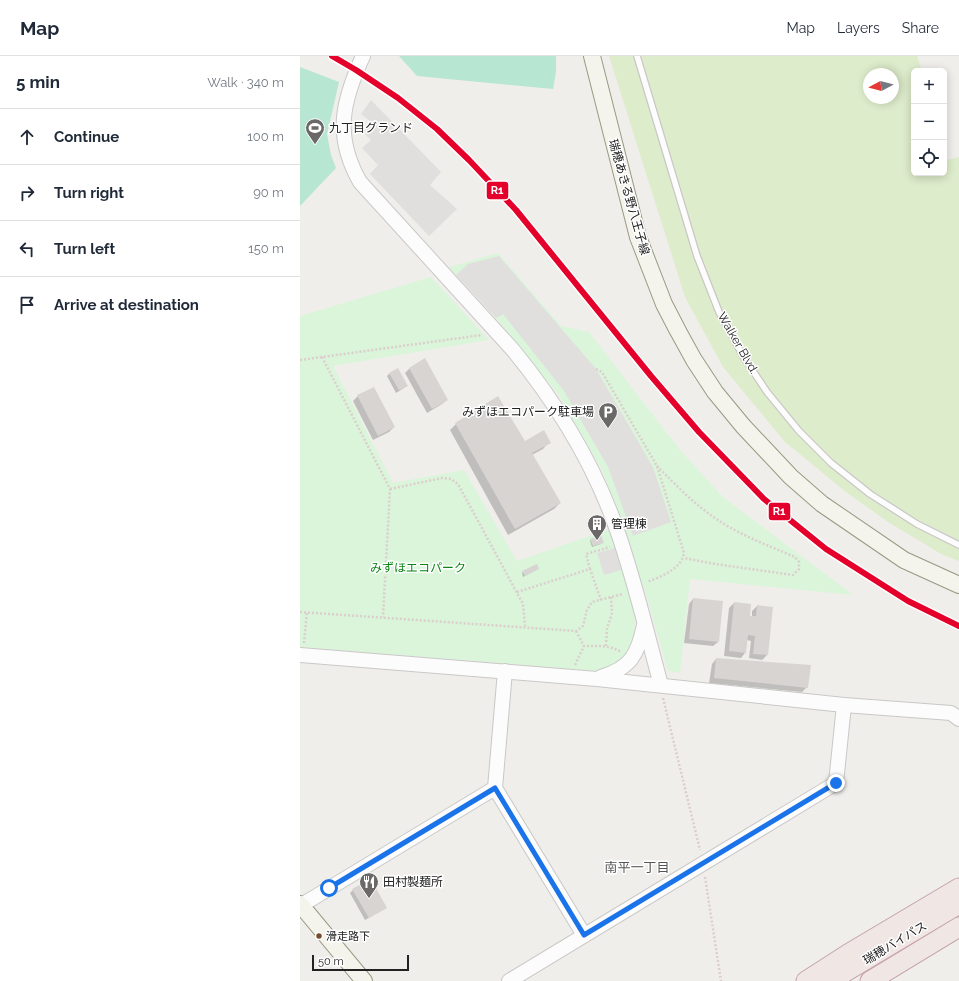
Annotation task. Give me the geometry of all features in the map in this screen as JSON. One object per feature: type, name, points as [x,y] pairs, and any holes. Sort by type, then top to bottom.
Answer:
[{"type":"highway","points":[[806,981],[848,954],[959,888]]},
{"type":"highway","name":"瑞穂バイパス","points":[[830,981],[959,904]]},
{"type":"highway","name":"瑞穂バイパス","points":[[870,981],[959,927]]},
{"type":"highway","points":[[893,981],[959,942]]},
{"type":"main road","name":"瑞穂あきる野八王子線","points":[[592,56],[638,237],[664,304],[694,360],[715,392],[743,426],[791,477],[822,504],[904,560],[959,585]]},
{"type":"main road","points":[[300,905],[364,981]]},
{"type":"street","points":[[363,56],[356,70],[345,109],[343,122],[344,139],[352,168],[360,182],[513,350],[533,375],[567,424],[594,474],[617,530],[661,685]]},
{"type":"street","points":[[597,679],[614,674],[627,665],[638,649],[644,624]]},
{"type":"street","points":[[302,656],[505,671],[661,685],[844,705],[951,713],[959,719]]},
{"type":"street","points":[[505,671],[495,788],[584,935]]},
{"type":"street","points":[[509,981],[836,783],[844,705]]},
{"type":"street","points":[[300,905],[495,788]]},
{"type":"lane","name":"Walker Blvd.","points":[[637,56],[697,256],[719,312],[747,362],[767,392],[799,431],[831,463],[870,494],[917,524],[959,544]]},
{"type":"path","points":[[300,360],[484,335]]},
{"type":"path","points":[[322,357],[390,489],[383,617]]},
{"type":"path","points":[[596,370],[602,372],[657,466],[684,553],[684,558],[668,574],[646,582]]},
{"type":"path","points":[[657,466],[677,486],[712,516],[748,537],[795,557],[799,562],[799,569],[793,575],[684,558]]},
{"type":"path","points":[[390,489],[442,478],[451,479],[458,484],[523,604],[525,626]]},
{"type":"path","points":[[601,600],[586,554],[616,545]]},
{"type":"path","points":[[517,592],[590,569]]},
{"type":"path","points":[[300,612],[525,626],[576,631],[582,626],[587,610],[592,602],[630,592]]},
{"type":"path","points":[[606,646],[607,629],[612,613],[611,597]]},
{"type":"path","points":[[302,656],[306,612]]},
{"type":"path","points":[[576,631],[584,646]]},
{"type":"path","points":[[584,646],[606,646],[616,649],[627,656]]},
{"type":"path","points":[[574,669],[576,660],[584,646]]},
{"type":"path","points":[[661,685],[703,864],[721,981]]},
{"type":"green space","points":[[399,56],[556,56],[556,72],[553,89],[417,76]]},
{"type":"green space","points":[[609,56],[917,56],[921,68],[911,68],[911,176],[947,176],[947,160],[959,157],[959,561],[943,555],[888,522],[846,492],[785,442],[723,367],[685,297]]},
{"type":"green space","name":"九丁目グランド","points":[[300,67],[339,82],[327,134],[331,155],[336,168],[300,206]]},
{"type":"green space","name":"みずほエコパーク","points":[[498,253],[561,326],[589,332],[680,450],[723,497],[853,595],[690,579],[680,673],[668,671],[644,587],[630,592],[635,619],[634,642],[627,656],[613,667],[598,671],[300,647],[300,316],[431,277],[489,340],[333,366],[393,483],[464,470],[517,561],[610,529],[616,545],[629,541],[602,470],[558,394],[502,325],[449,267]]},
{"type":"shaded area","points":[[371,100],[441,172],[430,185],[457,209],[429,236],[370,174],[378,165],[362,148],[371,140],[362,131],[370,121],[361,114]]},
{"type":"shaded area","name":"みずほエコパーク駐車場","points":[[499,256],[596,369],[653,467],[671,522],[633,536],[608,467],[564,391],[503,314],[496,318],[456,275],[468,264]]},
{"type":"shaded area","points":[[615,548],[621,570],[604,575],[597,553]]},
{"type":"building","points":[[425,358],[448,400],[432,409],[409,368]]},
{"type":"building","points":[[398,368],[408,386],[399,390],[389,373]]},
{"type":"building","points":[[374,387],[395,427],[378,436],[357,395]]},
{"type":"building","points":[[498,396],[525,441],[544,430],[551,443],[532,453],[561,503],[515,529],[455,423]]},
{"type":"building","name":"管理棟","points":[[601,535],[604,543],[593,546],[590,539]]},
{"type":"building","points":[[537,564],[539,569],[525,576],[522,571]]},
{"type":"building","points":[[693,598],[723,601],[719,642],[689,639]]},
{"type":"building","points":[[734,602],[751,604],[750,616],[756,616],[757,605],[773,607],[768,655],[753,654],[755,636],[748,635],[746,653],[729,651]]},
{"type":"building","points":[[716,658],[811,665],[808,688],[714,678]]},
{"type":"building","points":[[371,879],[387,908],[369,918],[352,889]]},
{"type":"transit line","name":"R1","points":[[332,56],[398,98],[437,129],[469,160],[516,210],[651,376],[699,432],[764,499],[826,549],[908,601],[959,626]]},
{"type":"place","name":"九丁目グランド","points":[[315,145]]},
{"type":"place","name":"みずほエコパーク駐車場","points":[[608,429]]},
{"type":"place","name":"管理棟","points":[[597,541]]},
{"type":"place","name":"田村製麺所","points":[[369,899]]},
{"type":"place","name":"滑走路下","points":[[319,936]]},
{"type":"district","name":"南平一丁目","points":[[637,867]]},
{"type":"route","points":[[329,888],[495,788],[584,935],[836,783]]}]
